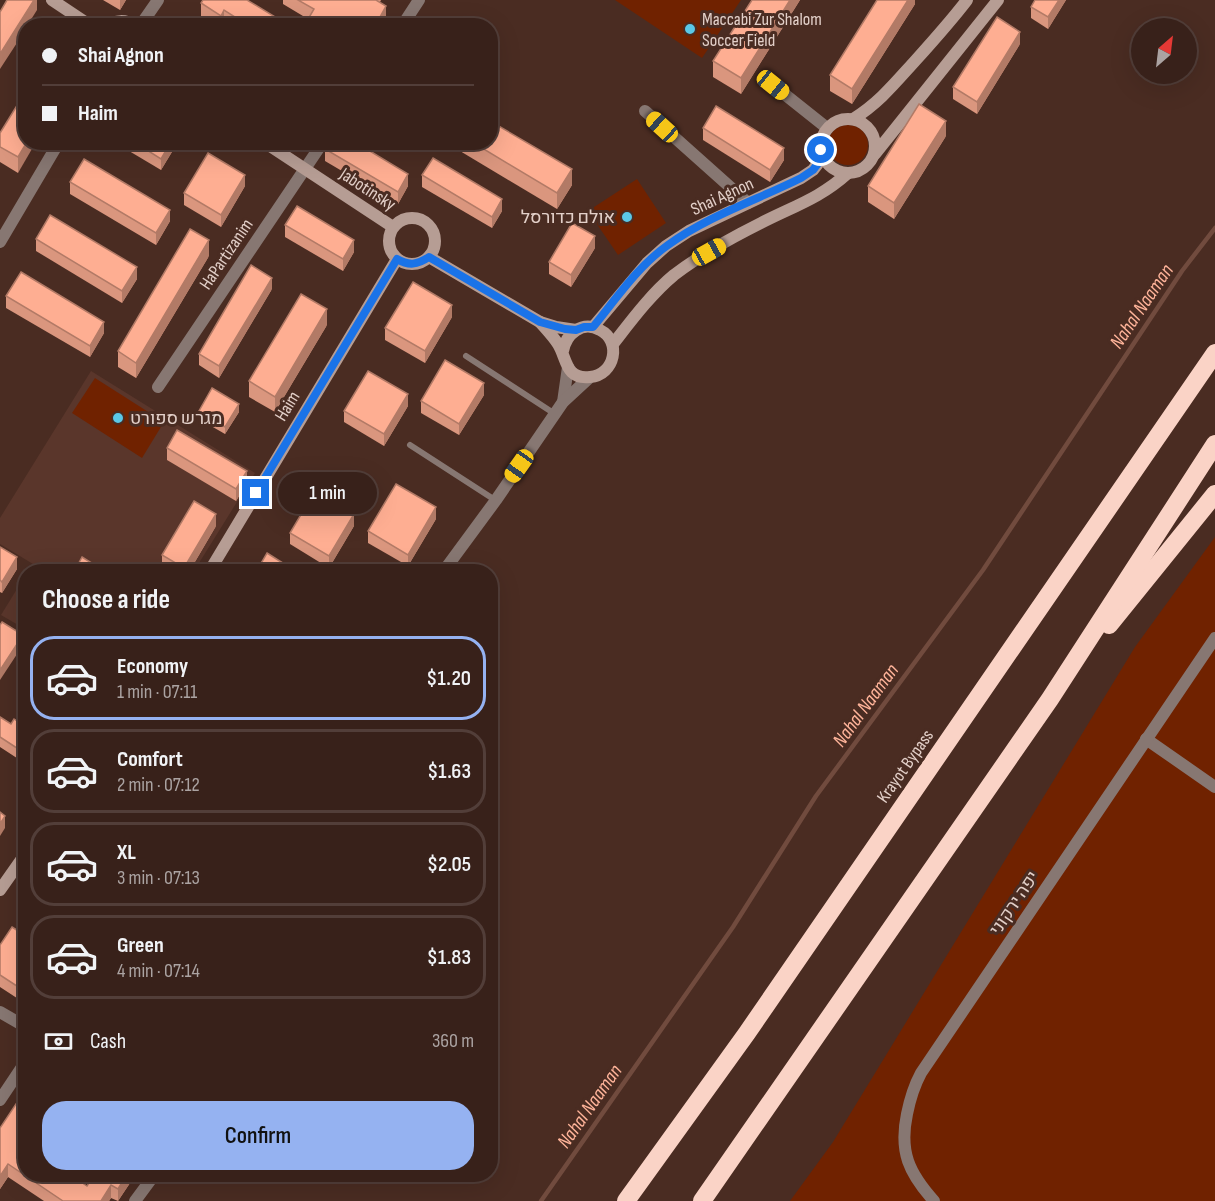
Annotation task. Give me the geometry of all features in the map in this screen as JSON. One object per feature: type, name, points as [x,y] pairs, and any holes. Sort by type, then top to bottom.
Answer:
[{"type":"highway","name":"Krayot Bypass","points":[[626,1201],[754,1023],[1215,353]]},
{"type":"highway","points":[[702,1201],[1050,699],[1215,444]]},
{"type":"highway","points":[[1050,699],[1215,494]]},
{"type":"street","points":[[52,0],[79,18]]},
{"type":"street","points":[[144,18],[158,0]]},
{"type":"street","points":[[407,18],[419,0]]},
{"type":"street","points":[[853,119],[888,92],[967,0]]},
{"type":"street","points":[[875,154],[874,136],[869,128],[853,119],[834,122],[827,128],[821,142],[823,157],[839,172],[857,172],[865,168],[998,0]]},
{"type":"street","points":[[773,85],[827,128]]},
{"type":"street","points":[[645,111],[748,202]]},
{"type":"street","points":[[0,242],[54,150]]},
{"type":"street","name":"Jabotinsky","points":[[276,150],[393,227]]},
{"type":"street","name":"HaPartizanim","points":[[158,387],[318,150]]},
{"type":"street","name":"Shai Agnon","points":[[593,327],[646,263],[666,246],[689,231],[801,178],[813,170],[823,157]]},
{"type":"street","points":[[613,344],[645,305],[673,276],[753,227],[823,193],[848,173]]},
{"type":"street","points":[[415,218],[429,226],[434,234],[435,242],[429,257],[422,262],[404,263],[391,252],[388,244],[389,235],[399,221],[415,218]]},
{"type":"street","points":[[429,257],[540,322],[576,330]]},
{"type":"street","name":"Haim","points":[[214,564],[397,259]]},
{"type":"street","points":[[540,322],[563,351]]},
{"type":"street","points":[[449,564],[563,402],[589,378],[607,370],[612,361],[613,344],[602,330],[584,327],[569,336],[563,351],[568,367],[574,373],[589,378]]},
{"type":"street","points":[[563,402],[568,367]]},
{"type":"street","name":"יפה ירקוני","points":[[934,1201],[920,1185],[904,1150],[904,1128],[914,1087],[921,1073],[1215,638]]},
{"type":"street","points":[[1146,739],[1215,787]]},
{"type":"street","points":[[0,890],[18,864]]},
{"type":"street","points":[[0,1012],[18,1022]]},
{"type":"street","points":[[0,1100],[18,1073]]},
{"type":"street","points":[[135,1201],[149,1182]]},
{"type":"lane","points":[[466,356],[555,414]]},
{"type":"lane","points":[[410,445],[496,500]]},
{"type":"shaded area","name":"Maccabi Zur Shalom Soccer Field","points":[[615,0],[741,0],[702,58]]},
{"type":"shaded area","points":[[848,125],[862,131],[868,145],[862,159],[848,165],[834,159],[828,145],[834,131]]},
{"type":"shaded area","name":"אולם כדורסל","points":[[637,179],[666,223],[618,255],[588,211]]},
{"type":"shaded area","points":[[91,371],[255,473],[198,564],[33,564],[0,544],[0,518]]},
{"type":"shaded area","name":"מגרש ספורט","points":[[95,378],[164,422],[142,458],[72,413]]},
{"type":"shaded area","points":[[1215,537],[1215,1201],[790,1201],[833,1142],[1135,647]]},
{"type":"shaded area","points":[[18,587],[18,625],[1,615]]},
{"type":"building","points":[[7,0],[34,0],[23,18],[18,18],[18,25],[0,54],[0,12]]},
{"type":"building","points":[[203,0],[247,0],[277,18],[236,18],[224,10],[221,16],[201,3]]},
{"type":"building","points":[[298,0],[376,0],[386,6],[379,18],[309,18],[314,9]]},
{"type":"building","points":[[752,0],[790,0],[741,78],[713,61]]},
{"type":"building","points":[[877,0],[908,0],[852,89],[830,75]]},
{"type":"building","points":[[1035,0],[1059,0],[1048,17],[1031,7]]},
{"type":"building","points":[[997,17],[1020,32],[977,102],[953,87]]},
{"type":"building","points":[[18,104],[18,150],[22,150],[18,157],[0,147],[0,133]]},
{"type":"building","points":[[919,104],[946,121],[894,203],[868,186]]},
{"type":"building","points":[[716,106],[784,148],[770,170],[703,128]]},
{"type":"building","points":[[498,126],[572,169],[557,193],[485,150],[498,150]]},
{"type":"building","points":[[147,150],[166,150],[161,159]]},
{"type":"building","points":[[327,150],[368,150],[408,174],[398,192]]},
{"type":"building","points":[[208,153],[245,175],[221,215],[184,193]]},
{"type":"building","points":[[433,158],[502,199],[492,217],[422,175]]},
{"type":"building","points":[[84,159],[170,210],[156,233],[70,182]]},
{"type":"building","points":[[297,206],[354,240],[343,259],[285,225]]},
{"type":"building","points":[[50,215],[137,267],[122,291],[36,239]]},
{"type":"building","points":[[572,223],[595,236],[571,275],[549,262]]},
{"type":"building","points":[[190,229],[209,240],[136,363],[118,351]]},
{"type":"building","points":[[251,265],[272,278],[219,366],[199,354]]},
{"type":"building","points":[[21,272],[104,322],[90,346],[6,296]]},
{"type":"building","points":[[413,282],[452,305],[425,351],[385,328]]},
{"type":"building","points":[[301,294],[327,309],[275,397],[249,381]]},
{"type":"building","points":[[445,360],[484,383],[459,424],[421,401]]},
{"type":"building","points":[[368,371],[408,394],[384,434],[344,411]]},
{"type":"building","points":[[212,388],[239,404],[225,427],[199,411]]},
{"type":"building","points":[[177,430],[247,471],[236,489],[167,448]]},
{"type":"building","points":[[396,484],[436,507],[408,555],[368,531]]},
{"type":"building","points":[[315,491],[354,514],[329,556],[290,533]]},
{"type":"building","points":[[194,501],[216,514],[186,564],[177,564],[162,555]]},
{"type":"building","points":[[0,547],[17,557],[2,582],[0,580]]},
{"type":"building","points":[[267,553],[284,564],[261,564]]},
{"type":"building","points":[[82,557],[93,564],[78,564]]},
{"type":"building","points":[[2,622],[18,632],[18,643],[0,670],[0,625]]},
{"type":"building","points":[[0,717],[11,724],[14,719],[18,722],[18,749],[0,737]]},
{"type":"building","points":[[0,812],[5,816],[0,824]]},
{"type":"building","points":[[12,927],[18,931],[18,987],[0,975],[0,945]]},
{"type":"building","points":[[18,1101],[18,1171],[8,1164],[0,1176],[0,1128]]},
{"type":"building","points":[[35,1182],[81,1182],[87,1186],[90,1182],[122,1182],[118,1189],[111,1185],[101,1201],[63,1201]]},
{"type":"waterway","name":"Nahal Naaman","points":[[541,1201],[733,927],[816,796],[983,570],[1182,271],[1215,228]]},
{"type":"place","name":"Maccabi Zur Shalom Soccer Field","points":[[690,29]]},
{"type":"place","name":"אולם כדורסל","points":[[627,217]]},
{"type":"place","name":"מגרש ספורט","points":[[118,418]]},
{"type":"route","points":[[256,493],[397,259],[413,264],[429,257],[540,322],[565,329],[593,327],[646,263],[666,246],[689,231],[801,178],[813,170],[823,157],[821,150]]}]
